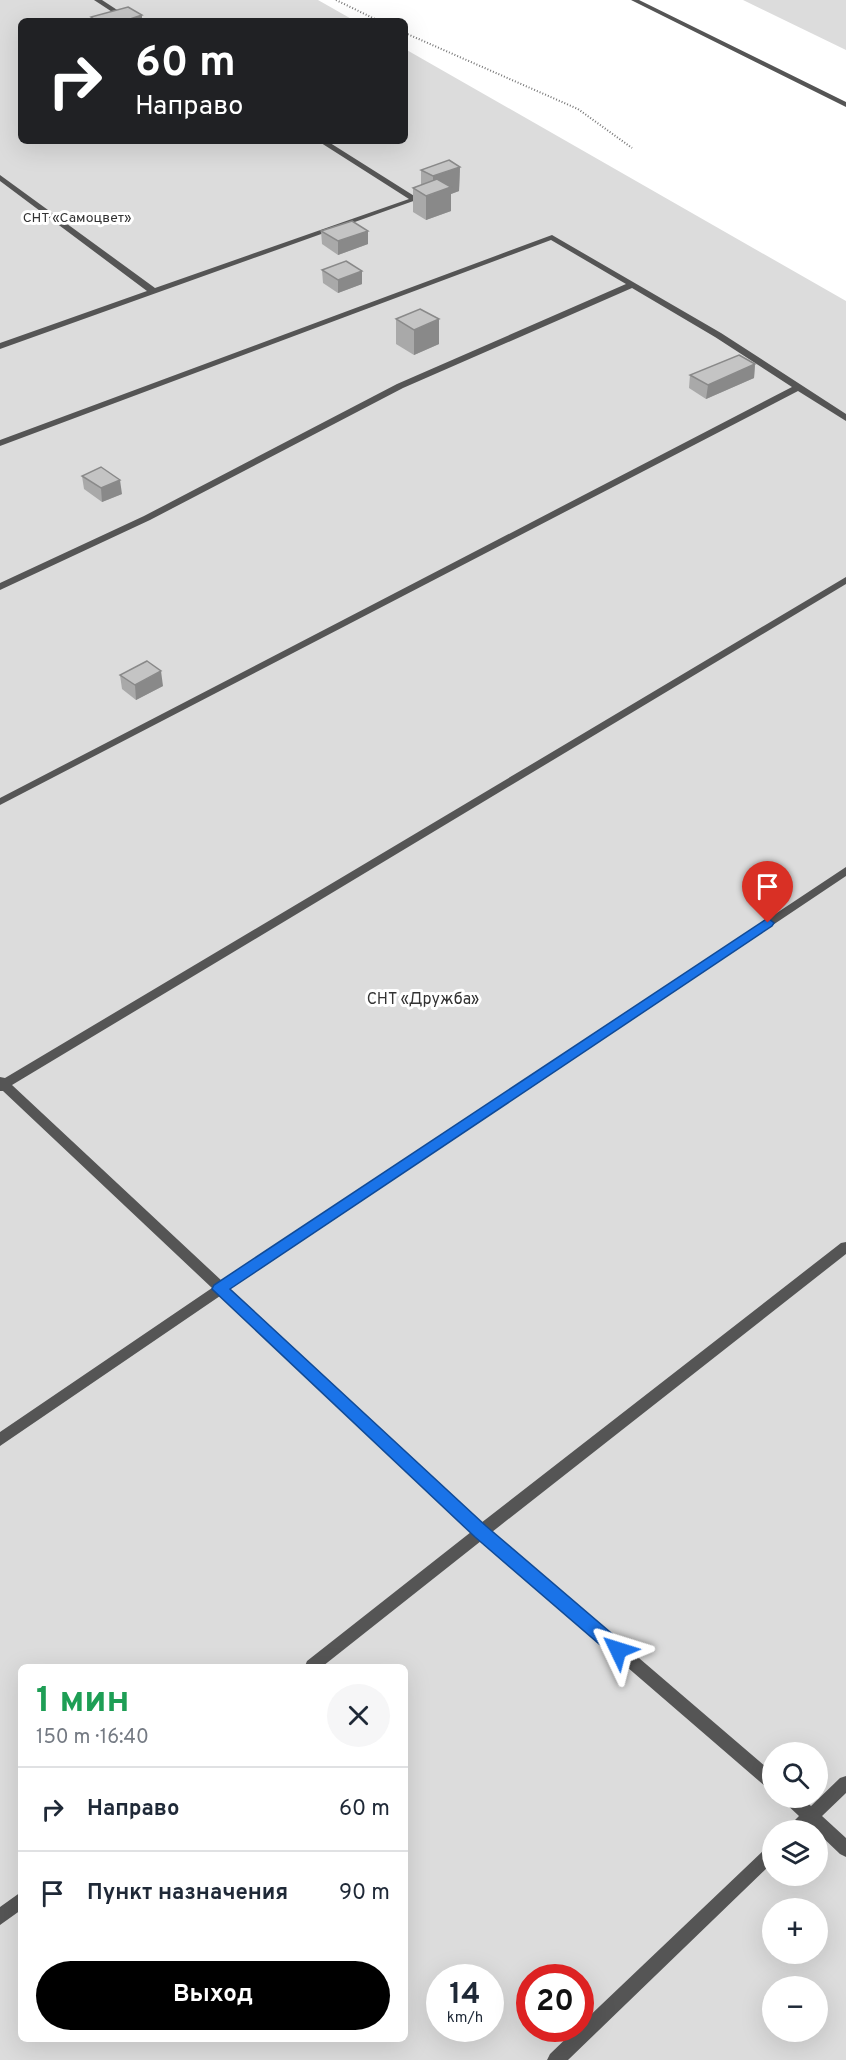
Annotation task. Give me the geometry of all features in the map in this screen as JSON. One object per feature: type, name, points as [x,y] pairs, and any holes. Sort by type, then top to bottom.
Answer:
[{"type":"lane","points":[[97,0],[126,18]]},
{"type":"lane","points":[[634,0],[846,105]]},
{"type":"lane","points":[[0,346],[415,199],[327,144]]},
{"type":"lane","points":[[0,177],[154,292]]},
{"type":"lane","points":[[0,443],[552,237],[718,336],[846,418]]},
{"type":"lane","points":[[0,587],[147,518],[400,386],[631,285]]},
{"type":"lane","points":[[0,802],[796,388]]},
{"type":"lane","points":[[762,1773],[481,1532],[1,1084],[846,580]]},
{"type":"lane","points":[[0,1440],[220,1289],[846,871]]},
{"type":"lane","points":[[315,1664],[846,1247]]},
{"type":"lane","points":[[806,1820],[846,1783]]},
{"type":"lane","points":[[803,1808],[846,1849]]},
{"type":"lane","points":[[556,2060],[762,1863]]},
{"type":"lane","points":[[0,1917],[18,1902]]},
{"type":"path","points":[[336,0],[373,18]]},
{"type":"path","points":[[408,34],[578,109],[632,148]]},
{"type":"green space","name":"СНТ «Дружба»","points":[[0,0],[318,0],[350,18],[18,18],[18,144],[408,144],[408,51],[846,301],[846,2060],[0,2060]]},
{"type":"green space","points":[[743,0],[846,0],[846,50]]},
{"type":"building","points":[[128,7],[142,15],[133,18],[91,17]]},
{"type":"building","points":[[449,160],[460,167],[433,176],[421,170]]},
{"type":"building","points":[[437,179],[451,187],[426,196],[413,188]]},
{"type":"building","points":[[352,221],[368,231],[338,241],[321,231]]},
{"type":"building","points":[[346,261],[362,271],[338,280],[322,270]]},
{"type":"building","points":[[420,309],[439,319],[414,330],[396,319]]},
{"type":"building","points":[[739,355],[755,364],[708,385],[690,375]]},
{"type":"building","points":[[101,467],[120,480],[101,488],[82,476]]},
{"type":"building","points":[[147,661],[161,671],[135,685],[120,675]]},
{"type":"route","points":[[618,1650],[481,1532],[220,1289],[768,923]]},
{"type":"park label","name":"СНТ «Самоцвет»","points":[[77,217]]}]
